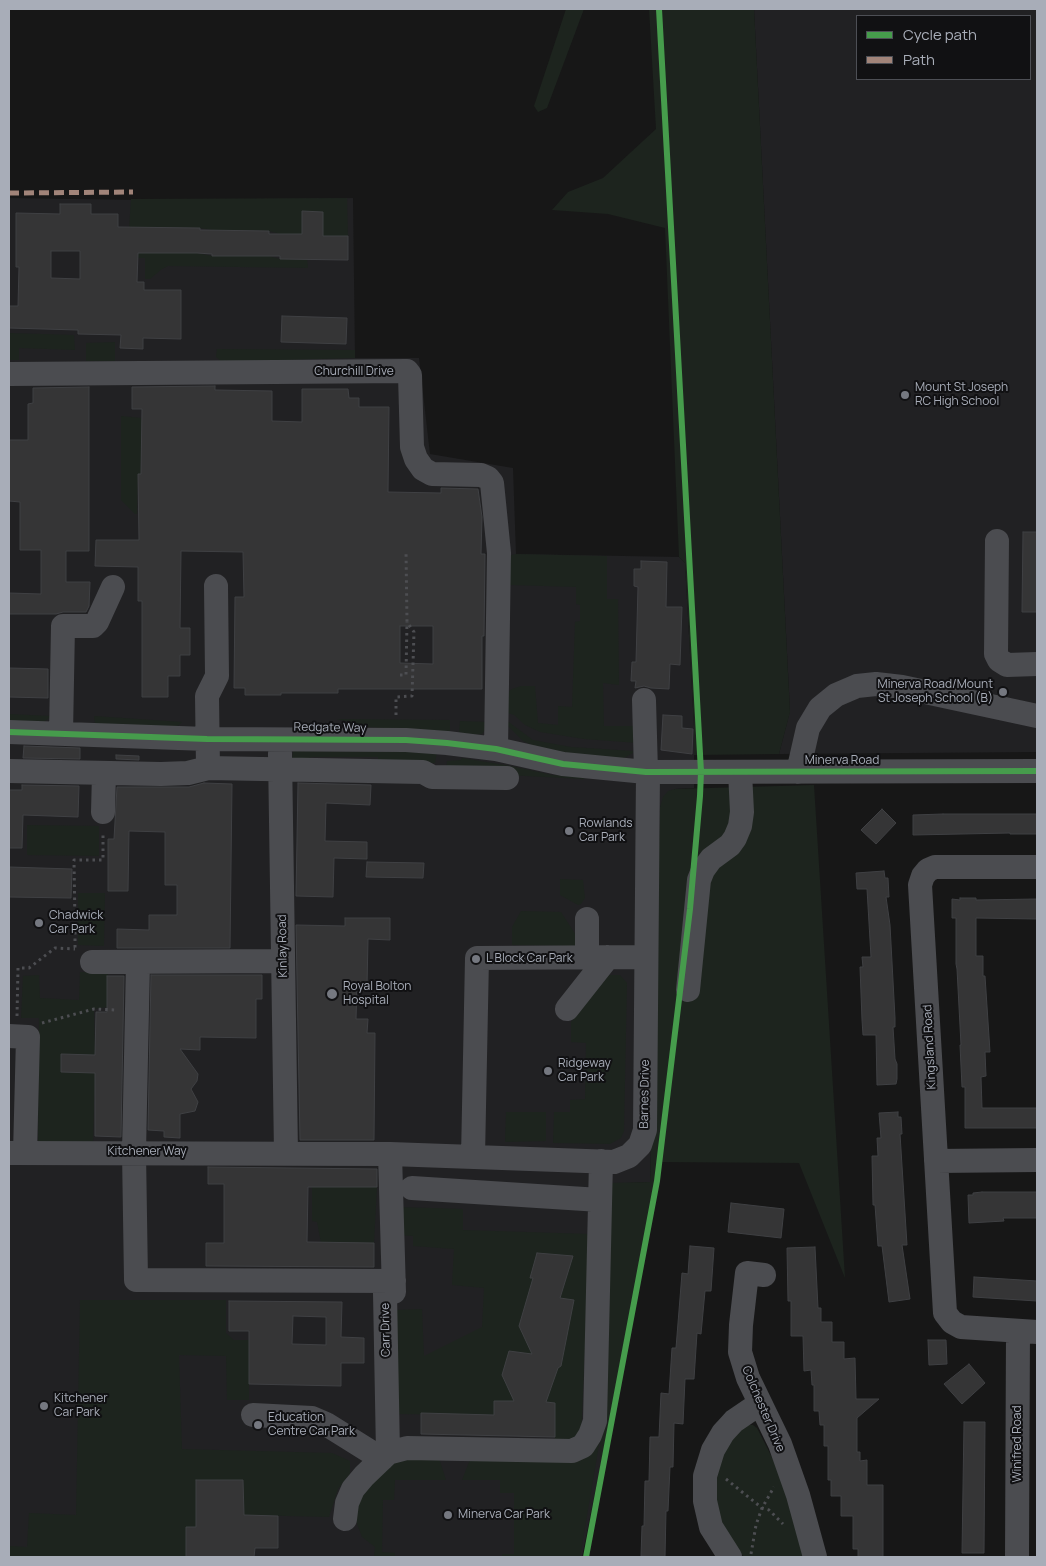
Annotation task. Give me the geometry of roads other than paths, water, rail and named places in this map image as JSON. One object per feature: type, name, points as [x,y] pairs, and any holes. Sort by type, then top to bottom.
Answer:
[{"type":"street","name":"Churchill Drive","points":[[9,374],[407,372],[410,375],[412,447],[416,459],[423,469],[432,474],[481,475],[488,478],[492,483],[499,554],[496,749]]},
{"type":"street","points":[[997,541],[996,654],[999,660],[1007,665],[1037,664]]},
{"type":"street","points":[[208,768],[208,696],[217,676],[216,586]]},
{"type":"street","points":[[61,734],[63,626],[93,626],[97,622],[113,587]]},
{"type":"street","points":[[798,772],[808,728],[820,708],[836,695],[857,686],[876,684],[902,687],[1037,716]]},
{"type":"street","name":"Barnes Drive","points":[[286,1153],[390,1154],[614,1162],[630,1156],[640,1145],[645,1130],[647,772],[644,700]]},
{"type":"street","name":"Redgate Way","points":[[9,732],[207,739],[406,740],[496,749],[563,764],[647,772]]},
{"type":"street","name":"Kinlay Road","points":[[280,739],[286,1153]]},
{"type":"street","points":[[9,771],[104,773],[188,772],[208,768],[281,769],[423,772],[432,777],[507,778]]},
{"type":"street","name":"Minerva Road","points":[[647,772],[1037,771]]},
{"type":"street","points":[[688,990],[699,880],[711,859],[730,845],[736,838],[742,812],[740,772]]},
{"type":"street","points":[[103,812],[104,773]]},
{"type":"street","name":"Kingsland Road","points":[[1028,1332],[961,1327],[952,1322],[945,1313],[920,885],[923,876],[928,870],[936,867],[1037,866]]},
{"type":"street","points":[[567,1009],[598,957],[587,919]]},
{"type":"street","points":[[84,955],[138,962],[283,961]]},
{"type":"street","points":[[473,1157],[477,958],[646,957]]},
{"type":"street","points":[[138,962],[134,1152],[136,1280],[394,1281]]},
{"type":"street","points":[[17,1153],[18,1036]]},
{"type":"street","name":"Kitchener Way","points":[[17,1153],[286,1153]]},
{"type":"street","name":"Carr Drive","points":[[385,1456],[385,1294],[394,1292],[390,1154]]},
{"type":"street","points":[[936,1161],[1037,1160]]},
{"type":"street","points":[[345,1519],[347,1503],[353,1489],[364,1476],[385,1456],[407,1448],[572,1451],[583,1446],[590,1435],[595,1421],[601,1161]]},
{"type":"street","points":[[412,1188],[600,1200]]},
{"type":"street","name":"Colchester Drive","points":[[764,1275],[747,1273],[740,1352],[759,1404],[780,1444],[798,1495],[815,1557]]},
{"type":"street","name":"Winifred Road","points":[[1017,1557],[1028,1332]]},
{"type":"street","points":[[730,1557],[711,1527],[705,1501],[705,1476],[712,1450],[723,1432],[759,1404]]},
{"type":"street","points":[[253,1415],[312,1418],[385,1456]]},
{"type":"place","name":"Mount St Joseph RC High School","points":[[905,395]]},
{"type":"place","name":"Minerva Road/Mount St Joseph School (B)","points":[[1003,692]]},
{"type":"place","name":"Rowlands Car Park","points":[[569,831]]},
{"type":"place","name":"Chadwick Car Park","points":[[39,923]]},
{"type":"place","name":"L Block Car Park","points":[[476,959]]},
{"type":"place","name":"Royal Bolton Hospital","points":[[332,994]]},
{"type":"place","name":"Ridgeway Car Park","points":[[548,1071]]},
{"type":"place","name":"Kitchener Car Park","points":[[44,1406]]},
{"type":"place","name":"Education Centre Car Park","points":[[258,1425]]},
{"type":"place","name":"Minerva Car Park","points":[[448,1515]]}]
